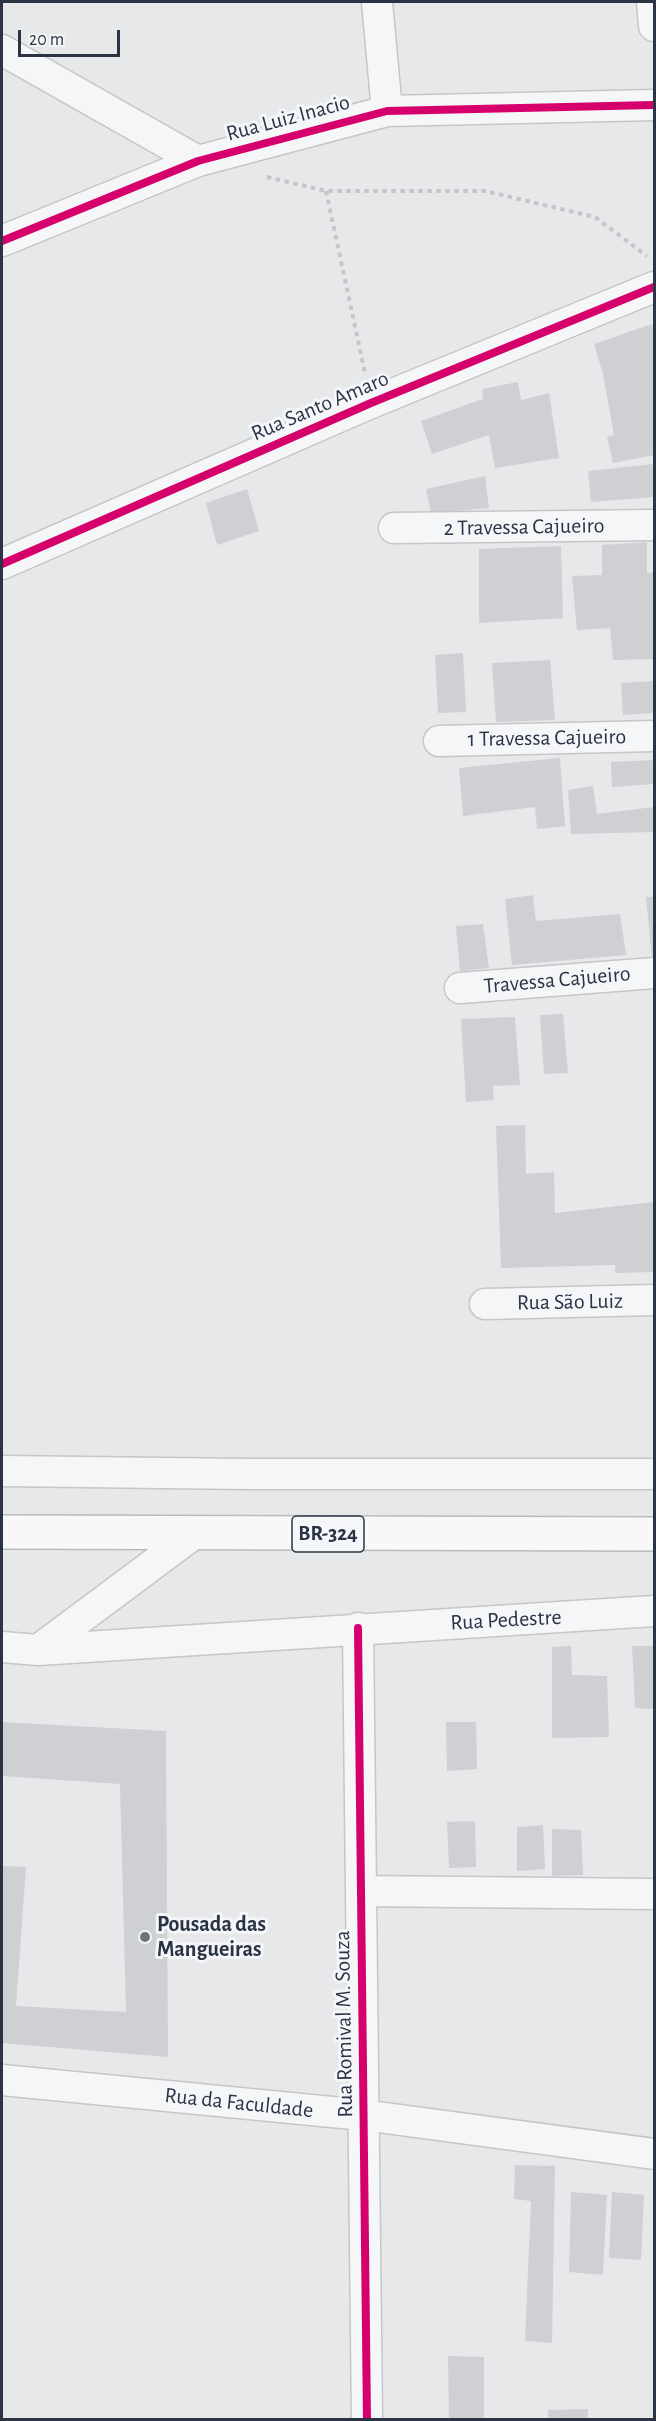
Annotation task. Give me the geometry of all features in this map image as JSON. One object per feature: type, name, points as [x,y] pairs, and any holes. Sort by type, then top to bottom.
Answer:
[{"type":"highway","name":"BR-324","points":[[2,1532],[654,1534]]},
{"type":"street","points":[[377,2],[387,111]]},
{"type":"street","points":[[652,2],[654,26]]},
{"type":"street","points":[[2,50],[198,161]]},
{"type":"street","name":"Rua Luiz Inacio","points":[[2,241],[198,161],[387,111],[654,105]]},
{"type":"street","name":"Rua Santo Amaro","points":[[2,564],[371,403],[654,287]]},
{"type":"street","name":"2 Travessa Cajueiro","points":[[394,528],[654,525]]},
{"type":"street","name":"1 Travessa Cajueiro","points":[[439,741],[654,735]]},
{"type":"street","name":"Travessa Cajueiro","points":[[460,988],[654,972]]},
{"type":"street","name":"Rua São Luiz","points":[[485,1304],[654,1300]]},
{"type":"street","points":[[2,1471],[246,1474],[654,1474]]},
{"type":"street","points":[[38,1650],[195,1533]]},
{"type":"street","name":"Rua Pedestre","points":[[2,1647],[38,1650],[654,1611]]},
{"type":"street","name":"Rua Romival M. Souza","points":[[358,1628],[367,2420]]},
{"type":"street","points":[[361,1891],[654,1894]]},
{"type":"street","name":"Rua da Faculdade","points":[[2,2080],[363,2115],[654,2154]]},
{"type":"path","points":[[262,176],[326,191],[485,191],[595,217],[654,262]]},
{"type":"path","points":[[326,191],[371,403]]},
{"type":"building","points":[[652,324],[654,334],[654,455],[613,463],[607,437],[614,435],[603,374],[594,344]]},
{"type":"building","points":[[518,382],[521,400],[549,393],[559,458],[495,468],[489,435],[432,454],[421,421],[483,399],[482,389]]},
{"type":"building","points":[[654,464],[654,497],[591,502],[588,471]]},
{"type":"building","points":[[485,476],[489,508],[431,513],[426,489]]},
{"type":"building","points":[[247,489],[259,531],[217,545],[206,503]]},
{"type":"building","points":[[647,542],[647,573],[654,572],[654,659],[613,660],[610,628],[577,630],[572,576],[602,575],[602,545]]},
{"type":"building","points":[[561,546],[563,618],[479,623],[479,549]]},
{"type":"building","points":[[463,653],[466,712],[438,713],[435,655]]},
{"type":"building","points":[[550,660],[555,720],[496,722],[492,663]]},
{"type":"building","points":[[654,681],[654,713],[623,715],[621,683]]},
{"type":"building","points":[[560,758],[565,826],[537,829],[535,807],[463,816],[459,768]]},
{"type":"building","points":[[654,760],[654,784],[612,787],[611,762]]},
{"type":"building","points":[[593,786],[597,814],[654,807],[654,832],[571,834],[568,790]]},
{"type":"building","points":[[533,895],[536,921],[620,914],[626,955],[512,965],[505,899]]},
{"type":"building","points":[[646,897],[654,897],[654,958],[652,958]]},
{"type":"building","points":[[483,924],[489,968],[460,971],[456,926]]},
{"type":"building","points":[[563,1014],[568,1073],[544,1074],[540,1015]]},
{"type":"building","points":[[515,1017],[520,1085],[493,1086],[494,1100],[466,1102],[461,1019]]},
{"type":"building","points":[[525,1125],[526,1174],[554,1172],[555,1213],[654,1202],[654,1272],[615,1273],[615,1265],[501,1268],[496,1126]]},
{"type":"building","points":[[571,1646],[572,1675],[607,1676],[609,1737],[552,1738],[552,1647]]},
{"type":"building","points":[[632,1646],[654,1646],[654,1709],[635,1708]]},
{"type":"building","name":"Pousada das Mangueiras","points":[[2,1722],[166,1731],[168,2057],[2,2043],[2,1866],[26,1867],[16,2006],[126,2012],[120,1784],[2,1776]]},
{"type":"building","points":[[446,1722],[476,1722],[477,1769],[447,1771]]},
{"type":"building","points":[[475,1821],[476,1867],[449,1868],[447,1822]]},
{"type":"building","points":[[543,1825],[545,1869],[517,1871],[517,1827]]},
{"type":"building","points":[[552,1829],[581,1830],[583,1875],[552,1876]]},
{"type":"building","points":[[515,2165],[555,2166],[552,2343],[525,2341],[531,2201],[514,2199]]},
{"type":"building","points":[[571,2192],[607,2195],[603,2275],[569,2272]]},
{"type":"building","points":[[612,2192],[644,2195],[641,2260],[609,2258]]},
{"type":"building","points":[[448,2356],[484,2357],[484,2420],[449,2420]]},
{"type":"building","points":[[588,2409],[588,2420],[548,2420],[548,2410]]},
{"type":"cycle path","points":[[2,241],[198,161],[387,111],[654,105]]},
{"type":"cycle path","points":[[2,564],[371,403],[654,287]]},
{"type":"cycle path","points":[[358,1628],[367,2420]]},
{"type":"place","name":"Pousada das Mangueiras","points":[[145,1937]]}]
